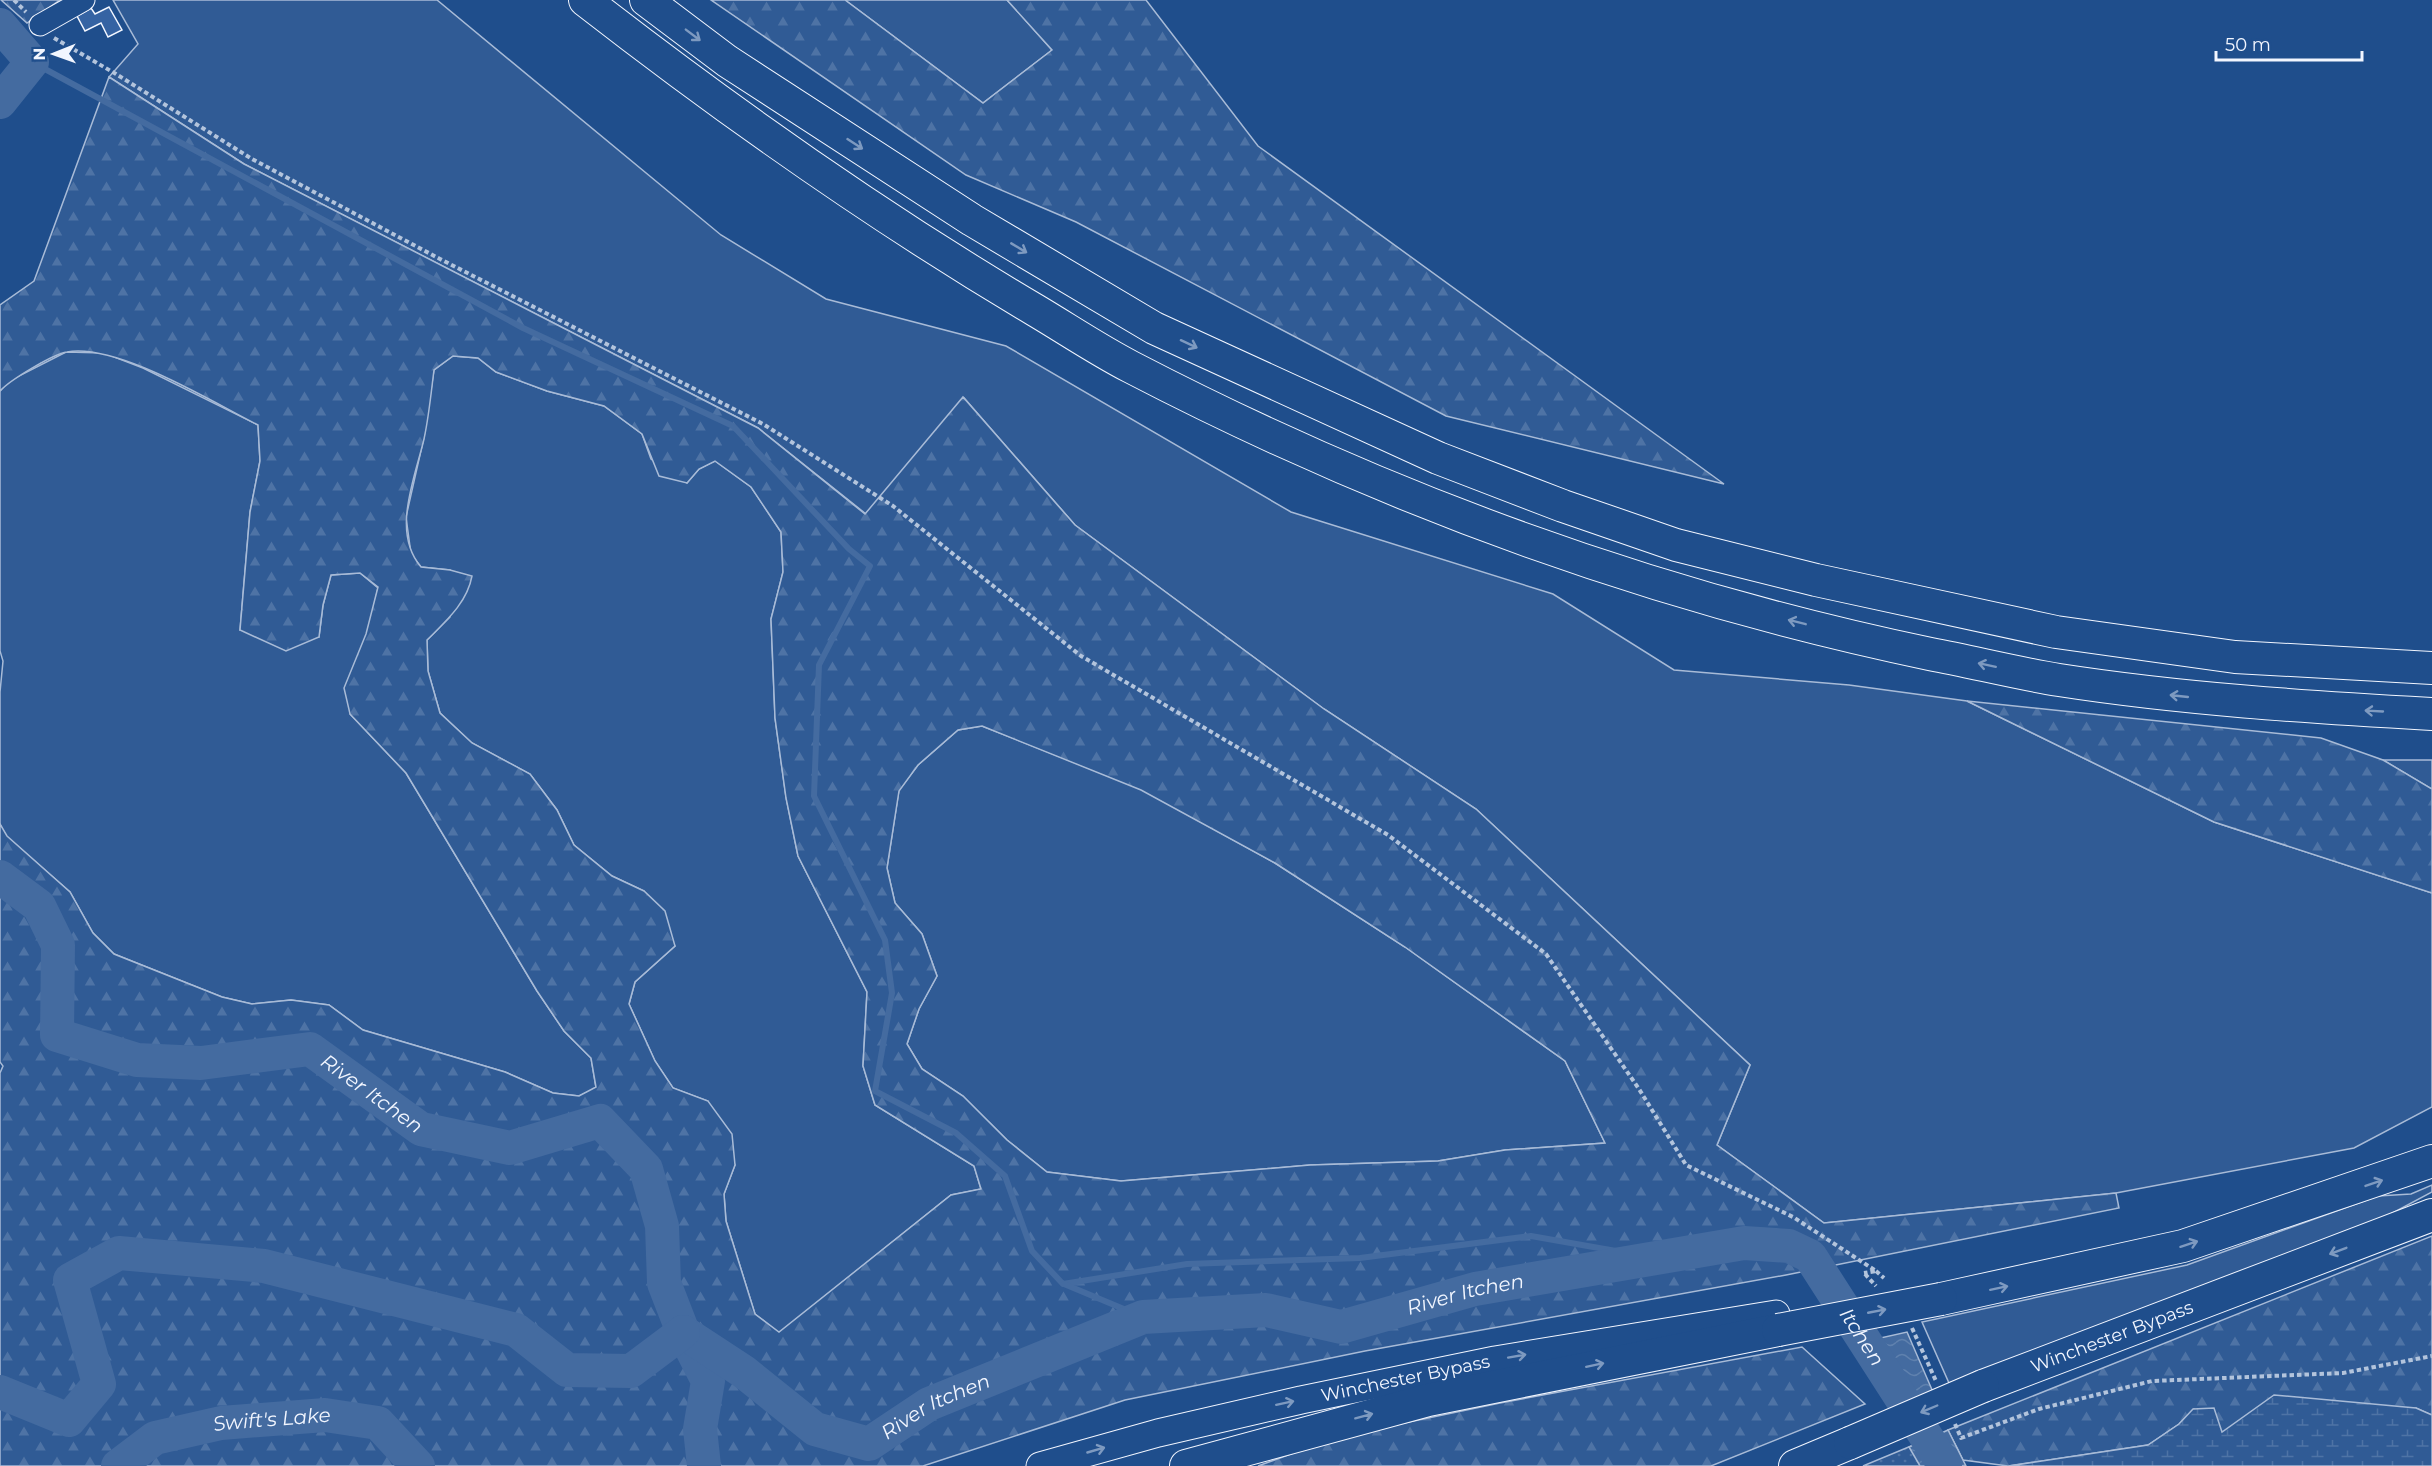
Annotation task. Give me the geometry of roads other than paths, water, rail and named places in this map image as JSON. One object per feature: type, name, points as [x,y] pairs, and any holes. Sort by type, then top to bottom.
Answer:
[{"type":"highway","points":[[585,0],[728,108],[847,193],[987,282],[1127,365],[1237,419],[1399,492],[1550,550],[1713,601],[1872,642],[2054,679],[2182,696],[2432,714]]},
{"type":"highway","points":[[646,0],[727,61],[972,220],[1154,328],[1438,458],[1552,502],[1676,545],[1816,580],[2056,632],[2235,657],[2432,668]]},
{"type":"highway","points":[[1186,1466],[1428,1400],[1777,1322],[1941,1299],[2184,1246],[2432,1161]]},
{"type":"highway","name":"Winchester Bypass","points":[[1795,1466],[1983,1386],[2432,1215]]},
{"type":"main road","name":"Winchester Bypass","points":[[1040,1466],[1178,1428],[1506,1358],[1777,1322]]},
{"type":"street","points":[[40,26],[84,0]]},
{"type":"water","points":[[1907,1332],[1933,1392],[1892,1408],[1858,1343]]},
{"type":"water","points":[[1948,1430],[1966,1466],[1920,1466],[1909,1447]]},
{"type":"waterway","name":"River Itchen","points":[[0,25],[32,62],[0,102]]},
{"type":"waterway","points":[[32,62],[523,328],[733,426],[849,549],[870,566],[819,665],[814,796],[885,940],[892,993],[875,1091],[956,1133],[1005,1176],[1032,1251],[1063,1284],[1187,1264],[1360,1258],[1531,1236],[1650,1257]]},
{"type":"waterway","name":"River Itchen","points":[[0,877],[39,906],[58,945],[57,1035],[137,1060],[201,1063],[310,1049],[421,1129],[510,1148],[600,1121],[646,1169],[662,1226],[664,1283],[683,1332],[708,1381],[700,1429],[704,1466]]},
{"type":"waterway","name":"River Itchen","points":[[683,1332],[744,1372],[815,1429],[869,1444],[929,1404],[1143,1317],[1266,1310],[1341,1327],[1475,1289],[1744,1243],[1789,1246],[1810,1256],[1945,1466]]},
{"type":"waterway","name":"River Itchen","points":[[0,1392],[69,1420],[99,1384],[70,1280],[119,1253],[264,1266],[516,1330],[567,1370],[631,1371],[683,1332]]},
{"type":"waterway","name":"River Itchen","points":[[1064,1284],[1143,1317]]},
{"type":"waterway","name":"Swift's Lake","points":[[118,1466],[155,1438],[221,1423],[325,1415],[378,1423],[418,1466]]},
{"type":"water label","name":"Itchen","points":[[1862,1337]]}]
